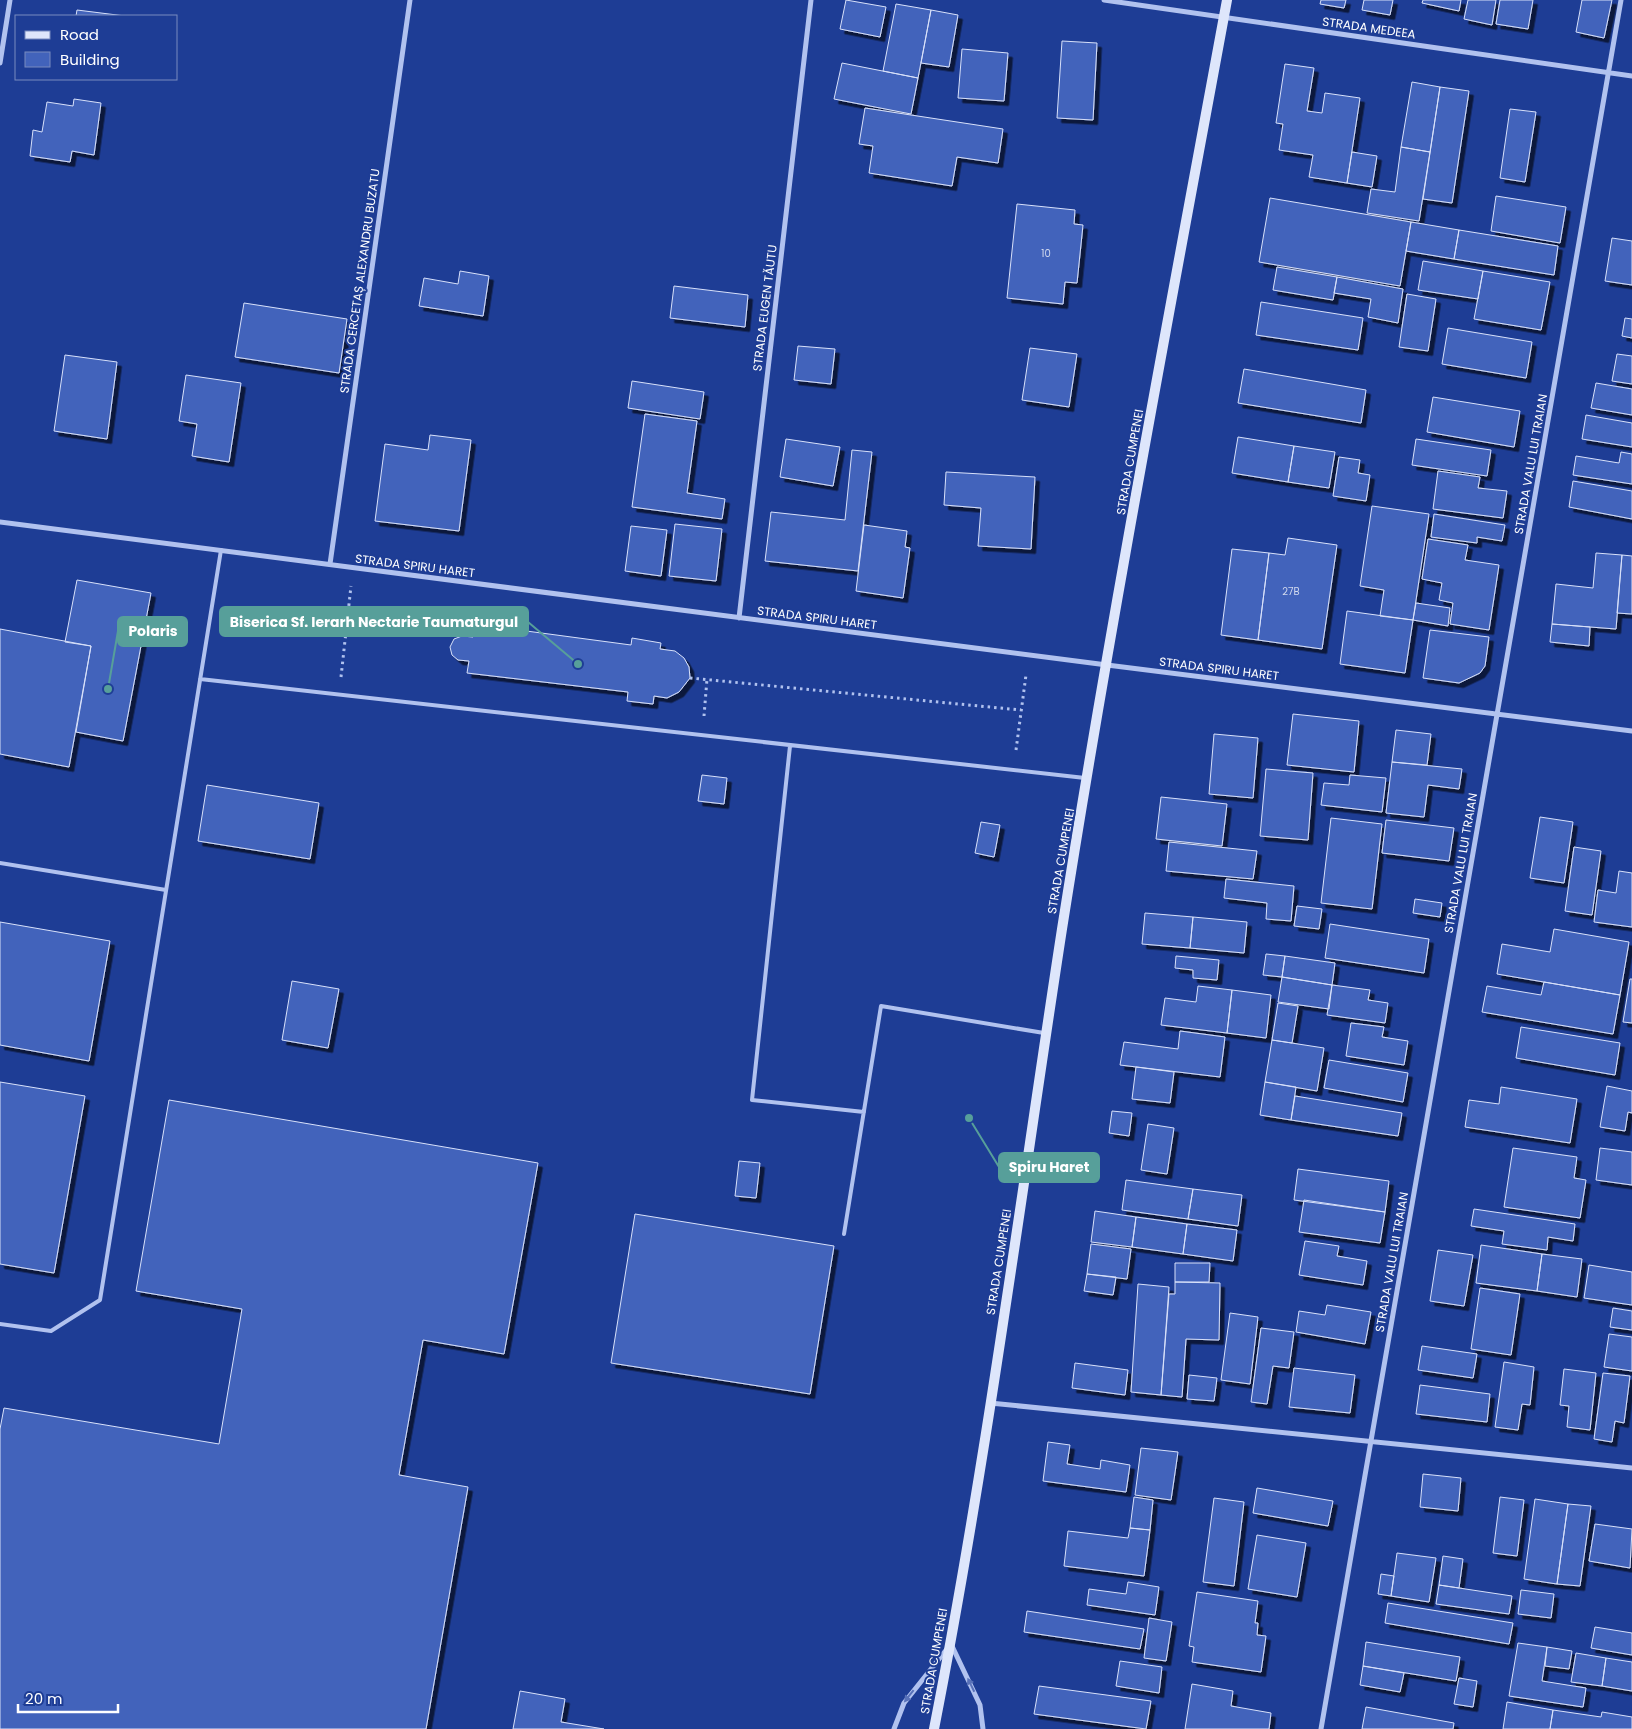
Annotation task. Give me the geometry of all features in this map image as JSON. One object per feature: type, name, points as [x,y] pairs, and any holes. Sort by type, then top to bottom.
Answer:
[{"type":"main road","name":"STRADA CUMPENEI","points":[[934,1729],[990,1403],[1046,1034],[1107,665],[1227,0]]},
{"type":"street","points":[[0,63],[10,0]]},
{"type":"street","name":"STRADA CERCETAȘ ALEXANDRU BUZATU","points":[[330,564],[410,0]]},
{"type":"street","name":"STRADA EUGEN TĂUTU","points":[[739,618],[812,0]]},
{"type":"street","name":"STRADA MEDEEA","points":[[1104,0],[1632,76]]},
{"type":"street","name":"STRADA VALU LUI TRAIAN","points":[[1321,1729],[1621,0]]},
{"type":"street","name":"STRADA SPIRU HARET","points":[[0,522],[1632,731]]},
{"type":"street","points":[[990,1403],[1371,1440],[1632,1468]]},
{"type":"street","points":[[894,1729],[904,1703],[950,1644],[980,1705],[983,1729]]},
{"type":"lane","points":[[0,1324],[51,1331],[100,1300],[221,550]]},
{"type":"lane","points":[[200,679],[1088,778]]},
{"type":"lane","points":[[790,746],[752,1100],[864,1112]]},
{"type":"lane","points":[[0,863],[166,890]]},
{"type":"lane","points":[[844,1234],[881,1006],[1046,1034]]},
{"type":"path","points":[[338,695],[353,568]]},
{"type":"path","points":[[1013,771],[1028,655]]},
{"type":"path","points":[[690,678],[1021,710]]},
{"type":"building","points":[[846,0],[886,7],[880,37],[840,29]]},
{"type":"building","points":[[1321,0],[1346,0],[1344,8],[1320,4]]},
{"type":"building","points":[[1364,0],[1393,0],[1390,15],[1362,10]]},
{"type":"building","points":[[1423,0],[1461,0],[1459,11],[1422,3]]},
{"type":"building","points":[[1468,0],[1496,0],[1492,25],[1464,19]]},
{"type":"building","points":[[1500,0],[1533,0],[1528,29],[1496,24]]},
{"type":"building","points":[[1582,0],[1612,0],[1604,38],[1576,32]]},
{"type":"building","points":[[896,4],[931,10],[918,78],[883,71]]},
{"type":"building","points":[[77,10],[117,15],[76,15]]},
{"type":"building","points":[[931,10],[958,15],[949,67],[921,63]]},
{"type":"building","points":[[1062,41],[1097,43],[1093,120],[1057,118]]},
{"type":"building","points":[[962,49],[1008,53],[1004,101],[958,98]]},
{"type":"building","points":[[842,63],[918,78],[911,114],[834,99]]},
{"type":"building","points":[[1285,64],[1314,68],[1307,111],[1322,113],[1325,93],[1360,98],[1347,183],[1309,177],[1313,155],[1279,150],[1283,124],[1276,123]]},
{"type":"building","points":[[1412,82],[1440,87],[1430,152],[1401,147]]},
{"type":"building","points":[[1440,87],[1469,91],[1452,203],[1423,199]]},
{"type":"building","points":[[74,99],[101,103],[94,155],[72,151],[70,162],[30,156],[33,130],[42,132],[47,102],[73,106]]},
{"type":"building","points":[[865,108],[1003,129],[998,163],[957,157],[952,186],[869,173],[873,146],[859,144]]},
{"type":"building","points":[[1510,109],[1536,112],[1525,182],[1500,178]]},
{"type":"building","points":[[1401,147],[1430,152],[1419,221],[1367,213],[1371,189],[1395,192]]},
{"type":"building","points":[[1352,152],[1377,156],[1372,187],[1347,183]]},
{"type":"building","points":[[1496,196],[1566,207],[1560,243],[1491,231]]},
{"type":"building","points":[[1270,198],[1411,222],[1400,286],[1259,262]]},
{"type":"building","points":[[1017,204],[1075,210],[1074,224],[1083,225],[1077,283],[1065,282],[1063,304],[1007,298]]},
{"type":"building","points":[[1411,222],[1459,230],[1454,259],[1406,251]]},
{"type":"building","points":[[1459,230],[1558,246],[1554,275],[1454,259]]},
{"type":"building","points":[[1612,238],[1632,241],[1632,285],[1605,281]]},
{"type":"building","points":[[1423,261],[1483,271],[1478,299],[1418,290]]},
{"type":"building","points":[[1277,267],[1337,277],[1333,300],[1273,290]]},
{"type":"building","points":[[460,271],[489,276],[483,316],[419,306],[424,278],[458,284]]},
{"type":"building","points":[[1483,271],[1550,282],[1541,330],[1474,319]]},
{"type":"building","points":[[1337,277],[1403,289],[1398,323],[1368,317],[1371,299],[1334,293]]},
{"type":"building","points":[[674,286],[748,295],[745,327],[670,318]]},
{"type":"building","points":[[1407,294],[1436,299],[1428,351],[1399,347]]},
{"type":"building","points":[[1261,302],[1363,318],[1358,350],[1256,335]]},
{"type":"building","points":[[244,303],[347,319],[339,373],[235,357]]},
{"type":"building","points":[[1625,318],[1632,319],[1632,338],[1622,336]]},
{"type":"building","points":[[1448,328],[1532,342],[1526,378],[1442,364]]},
{"type":"building","points":[[798,346],[835,349],[831,384],[794,380]]},
{"type":"building","points":[[1030,348],[1077,354],[1069,407],[1022,400]]},
{"type":"building","points":[[1617,354],[1632,356],[1632,384],[1612,381]]},
{"type":"building","points":[[65,355],[117,362],[107,439],[54,431]]},
{"type":"building","points":[[1244,369],[1366,390],[1361,423],[1238,403]]},
{"type":"building","points":[[186,375],[241,383],[229,462],[192,456],[197,424],[179,421]]},
{"type":"building","points":[[632,381],[704,392],[700,419],[628,408]]},
{"type":"building","points":[[1596,383],[1632,389],[1632,415],[1591,408]]},
{"type":"building","points":[[1433,397],[1520,411],[1514,447],[1427,432]]},
{"type":"building","points":[[645,414],[697,421],[687,493],[725,499],[722,519],[632,507]]},
{"type":"building","points":[[1586,415],[1632,423],[1632,447],[1582,439]]},
{"type":"building","points":[[430,435],[471,440],[459,531],[375,521],[385,444],[428,450]]},
{"type":"building","points":[[1238,437],[1294,446],[1288,482],[1232,473]]},
{"type":"building","points":[[786,439],[840,447],[833,486],[780,477]]},
{"type":"building","points":[[1416,439],[1491,450],[1487,476],[1412,465]]},
{"type":"building","points":[[1294,446],[1335,452],[1329,488],[1288,482]]},
{"type":"building","points":[[852,450],[872,452],[858,571],[765,561],[771,512],[845,520]]},
{"type":"building","points":[[1621,452],[1632,454],[1632,484],[1573,475],[1576,456],[1619,463]]},
{"type":"building","points":[[1339,457],[1360,460],[1358,473],[1370,475],[1366,501],[1333,496]]},
{"type":"building","points":[[1438,471],[1480,477],[1478,488],[1507,491],[1503,518],[1433,509]]},
{"type":"building","points":[[946,472],[1035,477],[1031,549],[978,546],[981,508],[944,505]]},
{"type":"building","points":[[1573,481],[1632,491],[1632,519],[1569,507]]},
{"type":"building","points":[[1372,506],[1429,514],[1413,620],[1380,616],[1384,590],[1360,586]]},
{"type":"building","points":[[1434,514],[1505,525],[1502,541],[1477,537],[1477,543],[1431,537]]},
{"type":"building","points":[[675,524],[722,529],[716,581],[669,576]]},
{"type":"building","points":[[864,525],[907,531],[905,547],[910,548],[903,598],[856,591]]},
{"type":"building","points":[[631,526],[667,530],[661,576],[625,571]]},
{"type":"building","points":[[1288,538],[1337,545],[1322,649],[1258,640],[1269,553],[1285,555]]},
{"type":"building","points":[[1428,539],[1468,545],[1465,560],[1499,565],[1489,630],[1450,624],[1453,603],[1439,600],[1442,583],[1422,579]]},
{"type":"building","points":[[1232,549],[1269,553],[1258,640],[1221,635]]},
{"type":"building","points":[[1596,553],[1622,555],[1616,629],[1552,624],[1556,584],[1593,588]]},
{"type":"building","points":[[1622,555],[1632,556],[1632,614],[1617,613]]},
{"type":"building","points":[[77,580],[151,593],[123,741],[76,732],[91,646],[65,642]]},
{"type":"building","points":[[1416,603],[1450,608],[1448,626],[1413,620]]},
{"type":"building","points":[[1347,611],[1413,620],[1405,673],[1340,664]]},
{"type":"building","points":[[474,624],[631,645],[632,638],[661,643],[660,649],[675,651],[684,658],[689,667],[690,678],[679,692],[667,698],[654,696],[653,704],[627,701],[628,692],[467,673],[469,661],[458,660],[452,655],[450,647],[454,639],[462,636],[473,637]]},
{"type":"building","points":[[1552,624],[1590,627],[1589,646],[1550,642]]},
{"type":"building","points":[[0,629],[91,646],[69,767],[0,754]]},
{"type":"building","points":[[1430,630],[1489,637],[1485,666],[1480,673],[1459,683],[1423,678]]},
{"type":"building","points":[[1293,714],[1359,721],[1354,772],[1287,765]]},
{"type":"building","points":[[1396,730],[1431,734],[1427,765],[1392,762]]},
{"type":"building","points":[[1214,734],[1258,738],[1253,798],[1209,794]]},
{"type":"building","points":[[1392,762],[1462,769],[1459,789],[1428,785],[1424,817],[1386,813]]},
{"type":"building","points":[[1266,769],[1313,773],[1308,840],[1260,836]]},
{"type":"building","points":[[702,775],[727,778],[724,804],[698,801]]},
{"type":"building","points":[[1350,775],[1386,778],[1382,812],[1321,805],[1324,783],[1349,785]]},
{"type":"building","points":[[207,785],[319,803],[310,859],[198,841]]},
{"type":"building","points":[[1161,797],[1227,804],[1222,846],[1156,839]]},
{"type":"building","points":[[1540,817],[1573,822],[1564,883],[1530,878]]},
{"type":"building","points":[[1331,818],[1382,824],[1372,909],[1321,903]]},
{"type":"building","points":[[1386,820],[1454,828],[1449,861],[1382,853]]},
{"type":"building","points":[[981,822],[1000,825],[994,857],[975,853]]},
{"type":"building","points":[[1169,842],[1257,851],[1253,879],[1166,871]]},
{"type":"building","points":[[1574,847],[1601,851],[1592,915],[1565,911]]},
{"type":"building","points":[[1619,871],[1632,873],[1632,927],[1594,922],[1598,890],[1616,893]]},
{"type":"building","points":[[1226,879],[1294,886],[1291,921],[1266,919],[1267,903],[1224,898]]},
{"type":"building","points":[[1415,899],[1442,903],[1440,917],[1413,913]]},
{"type":"building","points":[[1297,906],[1322,909],[1319,929],[1294,926]]},
{"type":"building","points":[[1145,913],[1193,917],[1190,948],[1142,944]]},
{"type":"building","points":[[1193,917],[1247,922],[1244,953],[1190,948]]},
{"type":"building","points":[[0,922],[110,941],[89,1061],[0,1045]]},
{"type":"building","points":[[1330,924],[1429,939],[1424,973],[1325,958]]},
{"type":"building","points":[[1554,929],[1629,942],[1620,995],[1497,974],[1502,944],[1550,952]]},
{"type":"building","points":[[1266,954],[1285,956],[1282,977],[1263,975]]},
{"type":"building","points":[[1176,956],[1219,960],[1217,980],[1193,978],[1193,970],[1175,968]]},
{"type":"building","points":[[1285,956],[1335,963],[1332,985],[1282,977]]},
{"type":"building","points":[[1282,977],[1332,985],[1329,1009],[1278,1002]]},
{"type":"building","points":[[1630,979],[1632,979],[1632,1023],[1623,1022]]},
{"type":"building","points":[[292,981],[339,989],[328,1048],[282,1040]]},
{"type":"building","points":[[1544,982],[1620,995],[1613,1034],[1482,1012],[1487,986],[1541,995]]},
{"type":"building","points":[[1332,985],[1370,990],[1368,1000],[1388,1003],[1385,1023],[1327,1015]]},
{"type":"building","points":[[1198,986],[1232,990],[1227,1033],[1161,1025],[1165,998],[1196,1002]]},
{"type":"building","points":[[1232,990],[1271,995],[1266,1038],[1227,1033]]},
{"type":"building","points":[[1278,1003],[1298,1006],[1292,1043],[1272,1040]]},
{"type":"building","points":[[1351,1023],[1384,1027],[1382,1037],[1408,1041],[1404,1065],[1346,1056]]},
{"type":"building","points":[[1521,1027],[1620,1043],[1615,1075],[1516,1058]]},
{"type":"building","points":[[1180,1031],[1225,1037],[1220,1077],[1120,1065],[1124,1042],[1178,1049]]},
{"type":"building","points":[[1272,1040],[1324,1048],[1317,1091],[1265,1082]]},
{"type":"building","points":[[1329,1060],[1408,1073],[1403,1102],[1324,1088]]},
{"type":"building","points":[[1136,1067],[1174,1072],[1170,1103],[1132,1099]]},
{"type":"building","points":[[0,1082],[85,1096],[54,1273],[0,1264]]},
{"type":"building","points":[[1265,1082],[1296,1087],[1291,1120],[1260,1115]]},
{"type":"building","points":[[1607,1086],[1632,1091],[1632,1113],[1628,1112],[1625,1131],[1600,1127]]},
{"type":"building","points":[[1501,1087],[1577,1099],[1570,1143],[1465,1127],[1469,1100],[1499,1104]]},
{"type":"building","points":[[1295,1096],[1402,1113],[1398,1136],[1291,1120]]},
{"type":"building","points":[[169,1100],[538,1163],[504,1354],[423,1340],[399,1475],[468,1487],[426,1729],[0,1729],[0,1429],[4,1408],[219,1444],[242,1309],[136,1291]]},
{"type":"building","points":[[1112,1111],[1132,1113],[1129,1136],[1109,1133]]},
{"type":"building","points":[[1148,1124],[1174,1128],[1167,1174],[1141,1170]]},
{"type":"building","points":[[1513,1148],[1577,1157],[1574,1178],[1586,1180],[1580,1218],[1504,1207]]},
{"type":"building","points":[[1600,1148],[1632,1152],[1632,1185],[1596,1180]]},
{"type":"building","points":[[739,1161],[760,1163],[756,1198],[735,1196]]},
{"type":"building","points":[[1298,1169],[1389,1181],[1385,1212],[1294,1200]]},
{"type":"building","points":[[1126,1180],[1193,1189],[1188,1219],[1122,1210]]},
{"type":"building","points":[[1193,1189],[1242,1195],[1238,1226],[1188,1219]]},
{"type":"building","points":[[1304,1200],[1385,1212],[1380,1243],[1299,1232]]},
{"type":"building","points":[[1474,1209],[1575,1224],[1573,1241],[1548,1237],[1547,1250],[1502,1244],[1504,1231],[1471,1226]]},
{"type":"building","points":[[1095,1211],[1136,1217],[1132,1247],[1091,1242]]},
{"type":"building","points":[[635,1214],[834,1246],[810,1394],[611,1363]]},
{"type":"building","points":[[1136,1217],[1187,1224],[1183,1254],[1132,1247]]},
{"type":"building","points":[[1187,1224],[1237,1230],[1233,1261],[1183,1254]]},
{"type":"building","points":[[1305,1241],[1339,1246],[1337,1256],[1367,1261],[1363,1285],[1299,1275]]},
{"type":"building","points":[[1091,1244],[1131,1249],[1127,1279],[1087,1274]]},
{"type":"building","points":[[1481,1245],[1542,1254],[1537,1291],[1476,1283]]},
{"type":"building","points":[[1438,1250],[1473,1255],[1464,1306],[1430,1301]]},
{"type":"building","points":[[1542,1254],[1582,1259],[1577,1297],[1537,1291]]},
{"type":"building","points":[[1175,1263],[1210,1263],[1209,1282],[1175,1282]]},
{"type":"building","points":[[1589,1265],[1632,1272],[1632,1305],[1584,1298]]},
{"type":"building","points":[[1087,1274],[1116,1277],[1113,1295],[1084,1291]]},
{"type":"building","points":[[1175,1282],[1220,1283],[1219,1340],[1186,1339],[1182,1397],[1161,1395],[1169,1294],[1175,1294]]},
{"type":"building","points":[[1138,1284],[1169,1287],[1161,1395],[1131,1392]]},
{"type":"building","points":[[1480,1288],[1520,1294],[1511,1355],[1471,1349]]},
{"type":"building","points":[[1327,1305],[1371,1312],[1365,1344],[1296,1332],[1299,1311],[1325,1315]]},
{"type":"building","points":[[1613,1308],[1632,1311],[1632,1330],[1610,1327]]},
{"type":"building","points":[[1230,1313],[1258,1317],[1250,1384],[1221,1380]]},
{"type":"building","points":[[1261,1328],[1294,1332],[1289,1368],[1273,1366],[1267,1404],[1251,1402]]},
{"type":"building","points":[[1609,1334],[1632,1337],[1632,1371],[1604,1367]]},
{"type":"building","points":[[1422,1346],[1477,1354],[1473,1378],[1418,1370]]},
{"type":"building","points":[[1504,1362],[1534,1367],[1530,1405],[1522,1404],[1518,1430],[1495,1427]]},
{"type":"building","points":[[1075,1363],[1128,1370],[1125,1395],[1072,1388]]},
{"type":"building","points":[[1294,1368],[1355,1375],[1350,1413],[1289,1407]]},
{"type":"building","points":[[1564,1369],[1596,1373],[1590,1430],[1567,1427],[1569,1406],[1560,1405]]},
{"type":"building","points":[[1603,1373],[1630,1376],[1624,1423],[1615,1421],[1612,1442],[1594,1439]]},
{"type":"building","points":[[1189,1375],[1217,1378],[1214,1401],[1187,1399]]},
{"type":"building","points":[[1420,1385],[1490,1394],[1487,1422],[1416,1414]]},
{"type":"building","points":[[1048,1442],[1070,1445],[1067,1464],[1100,1469],[1101,1460],[1130,1465],[1126,1492],[1043,1481]]},
{"type":"building","points":[[1141,1448],[1178,1452],[1171,1500],[1135,1495]]},
{"type":"building","points":[[1423,1474],[1461,1478],[1458,1511],[1420,1507]]},
{"type":"building","points":[[1257,1488],[1333,1501],[1328,1526],[1253,1513]]},
{"type":"building","points":[[1134,1497],[1153,1500],[1150,1530],[1130,1528]]},
{"type":"building","points":[[1500,1497],[1524,1500],[1517,1556],[1493,1553]]},
{"type":"building","points":[[1214,1498],[1244,1502],[1234,1586],[1203,1582]]},
{"type":"building","points":[[1535,1499],[1568,1504],[1557,1584],[1524,1579]]},
{"type":"building","points":[[1568,1504],[1591,1506],[1580,1586],[1557,1584]]},
{"type":"building","points":[[1595,1524],[1632,1529],[1630,1568],[1589,1561]]},
{"type":"building","points":[[1130,1528],[1150,1530],[1144,1576],[1064,1566],[1068,1531],[1128,1538]]},
{"type":"building","points":[[1257,1535],[1306,1543],[1297,1597],[1248,1589]]},
{"type":"building","points":[[1397,1553],[1436,1558],[1429,1602],[1391,1596]]},
{"type":"building","points":[[1443,1556],[1463,1559],[1459,1588],[1439,1585]]},
{"type":"building","points":[[1381,1574],[1394,1576],[1391,1596],[1378,1594]]},
{"type":"building","points":[[1128,1582],[1159,1587],[1155,1615],[1087,1605],[1089,1589],[1126,1594]]},
{"type":"building","points":[[1439,1585],[1512,1596],[1509,1614],[1436,1604]]},
{"type":"building","points":[[1521,1590],[1554,1594],[1551,1618],[1518,1614]]},
{"type":"building","points":[[1197,1592],[1258,1601],[1255,1623],[1258,1623],[1257,1635],[1266,1636],[1261,1672],[1192,1662],[1194,1647],[1189,1646]]},
{"type":"building","points":[[1388,1603],[1513,1623],[1509,1644],[1385,1623]]},
{"type":"building","points":[[1027,1611],[1144,1629],[1140,1649],[1024,1632]]},
{"type":"building","points":[[1149,1618],[1172,1622],[1166,1661],[1144,1658]]},
{"type":"building","points":[[1595,1627],[1632,1633],[1632,1655],[1591,1648]]},
{"type":"building","points":[[1366,1642],[1460,1657],[1456,1681],[1363,1666]]},
{"type":"building","points":[[1518,1643],[1547,1647],[1542,1681],[1586,1688],[1583,1707],[1509,1696]]},
{"type":"building","points":[[1547,1647],[1572,1651],[1569,1669],[1545,1666]]},
{"type":"building","points":[[1576,1653],[1606,1658],[1602,1686],[1571,1682]]},
{"type":"building","points":[[1606,1658],[1632,1662],[1632,1691],[1602,1686]]},
{"type":"building","points":[[1120,1661],[1162,1667],[1159,1693],[1116,1686]]},
{"type":"building","points":[[1363,1666],[1404,1673],[1400,1692],[1360,1685]]},
{"type":"building","points":[[1459,1678],[1477,1681],[1473,1707],[1454,1704]]},
{"type":"building","points":[[1192,1684],[1233,1691],[1231,1706],[1271,1713],[1269,1729],[1185,1729]]},
{"type":"building","points":[[1039,1686],[1151,1701],[1146,1729],[1034,1714]]},
{"type":"building","points":[[520,1691],[565,1699],[561,1722],[604,1729],[513,1729]]},
{"type":"building","points":[[1507,1702],[1553,1710],[1550,1729],[1503,1729]]},
{"type":"building","points":[[1366,1707],[1454,1723],[1453,1729],[1362,1729]]},
{"type":"building","points":[[1553,1710],[1601,1717],[1602,1712],[1632,1717],[1632,1729],[1550,1729]]},
{"type":"place","name":"Biserica Sf. Ierarh Nectarie Taumaturgul","points":[[578,664]]},
{"type":"place","name":"Polaris","points":[[108,689]]},
{"type":"place","name":"Spiru Haret","points":[[969,1118]]}]
